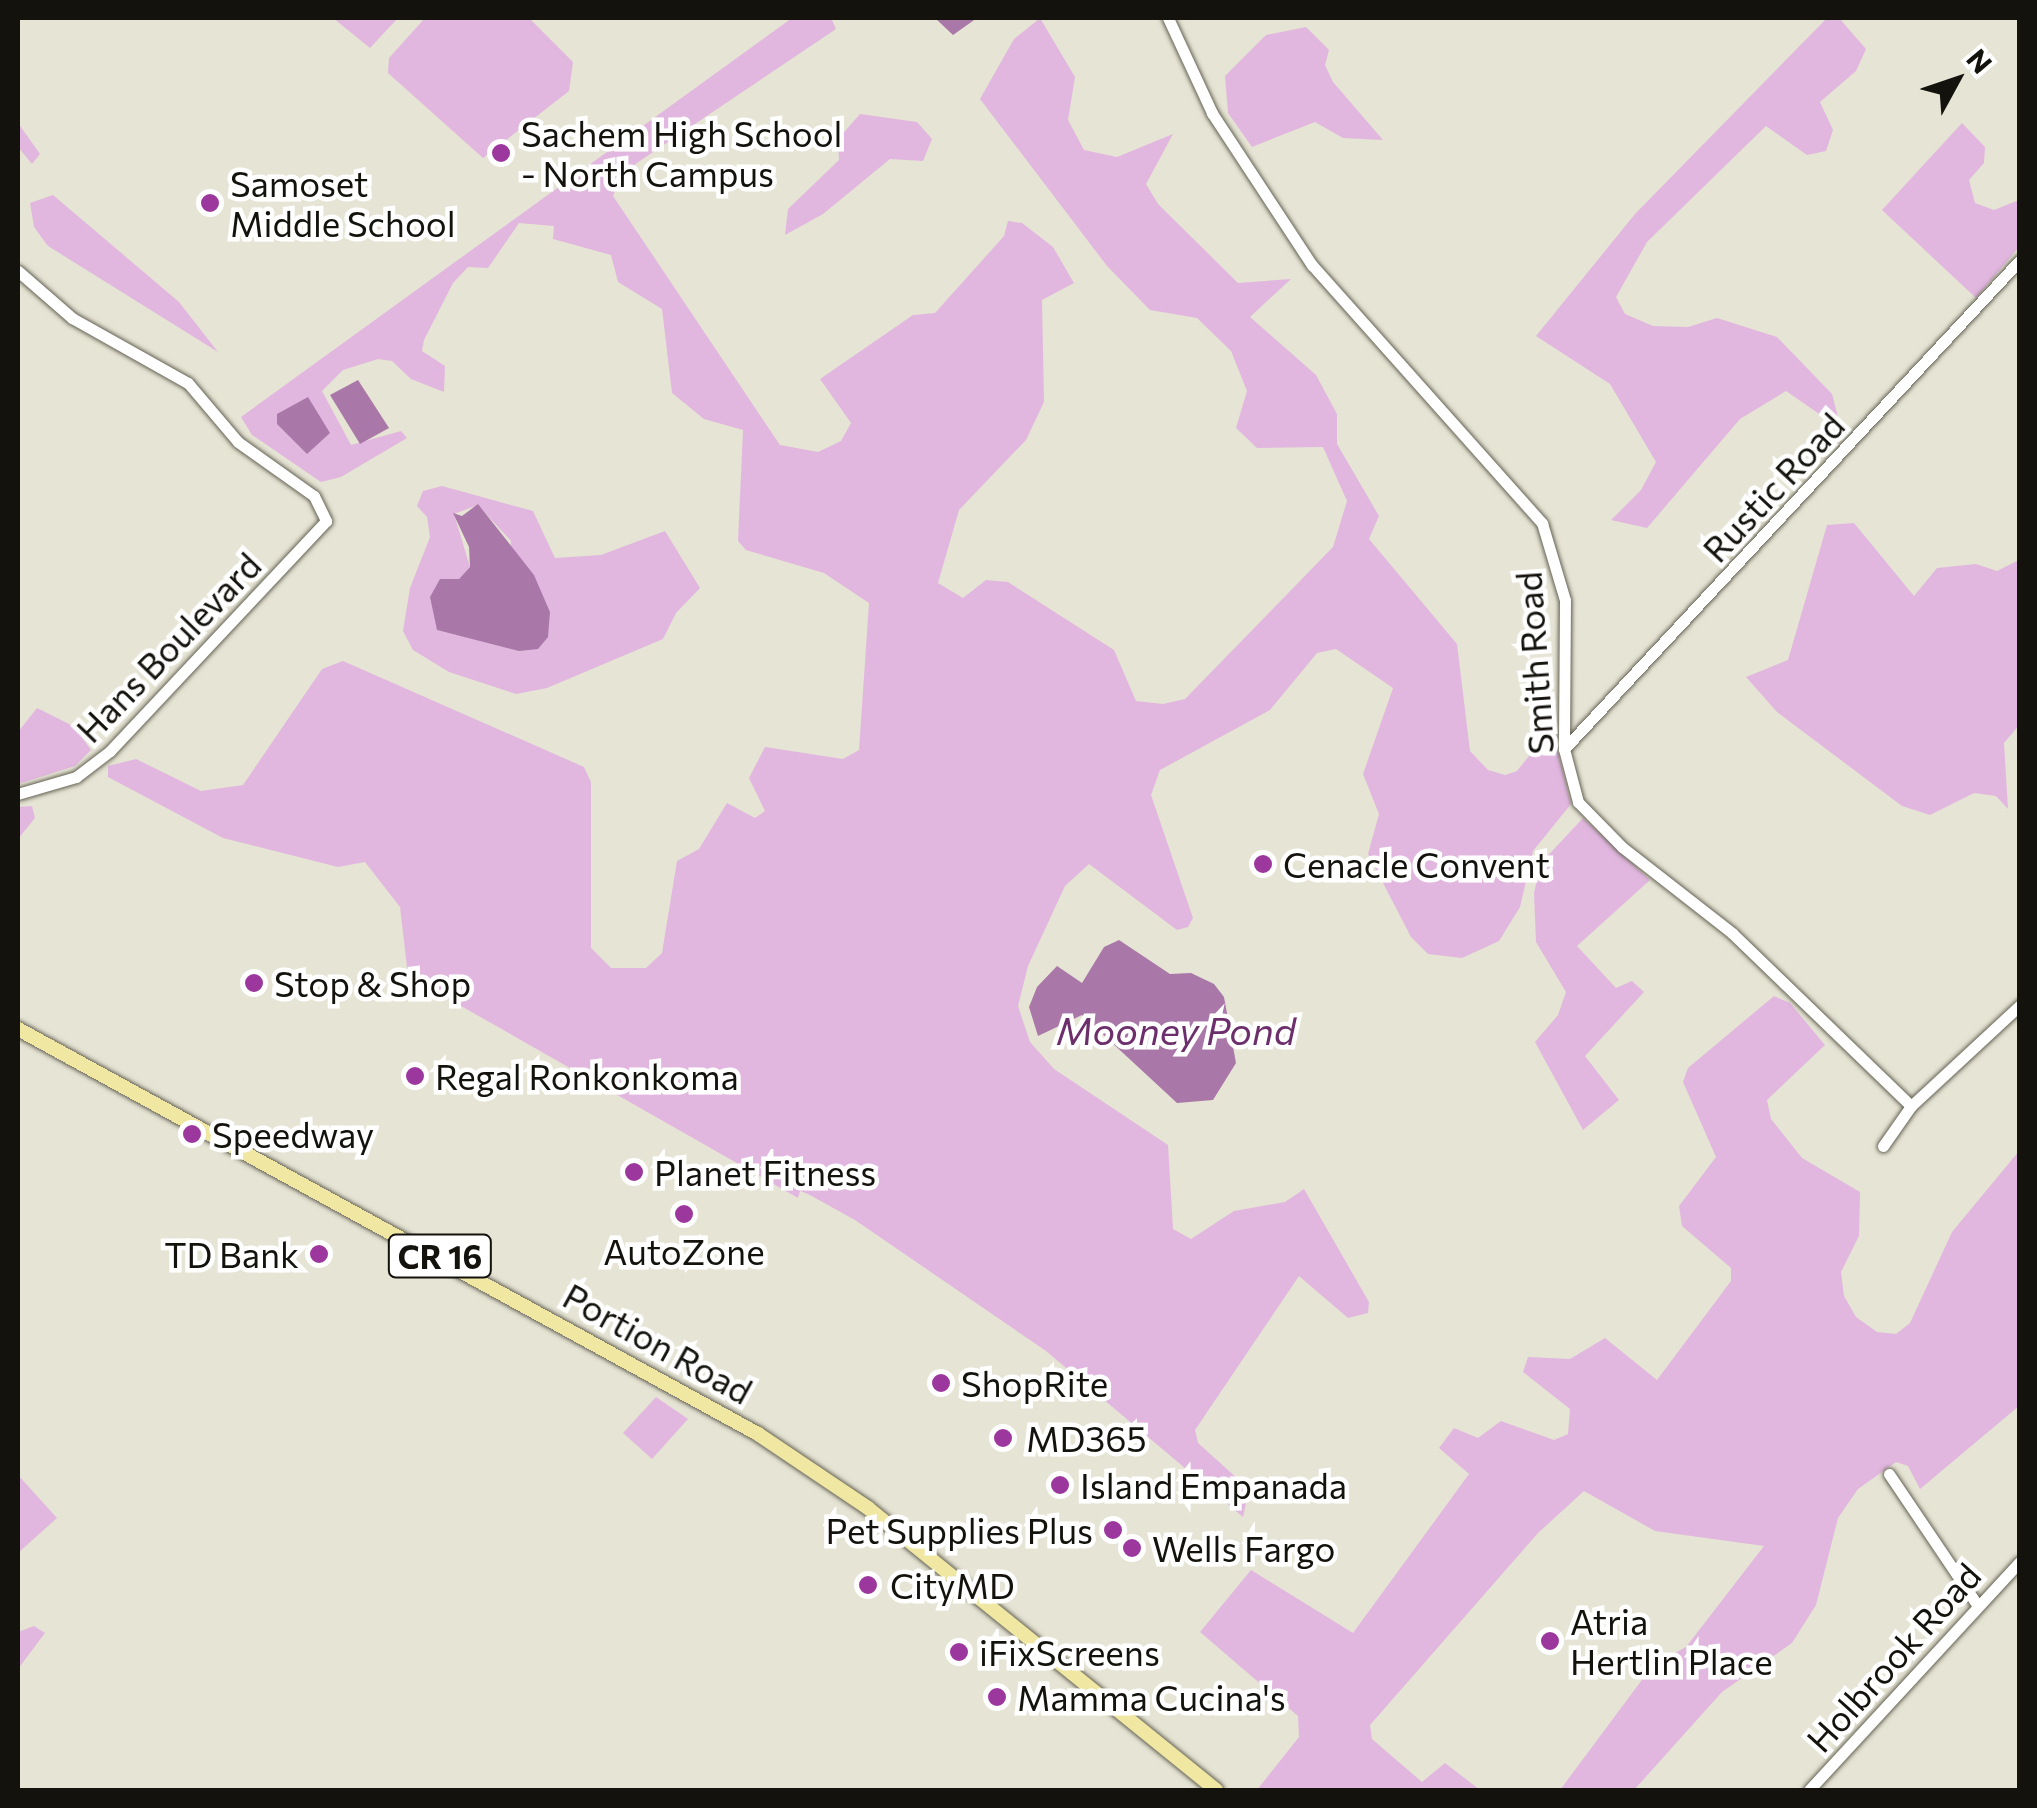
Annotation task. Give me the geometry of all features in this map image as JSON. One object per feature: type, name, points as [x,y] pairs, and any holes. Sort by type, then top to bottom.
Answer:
[{"type":"main road","name":"Portion Road","points":[[18,1029],[758,1434],[868,1508],[1216,1790]]},
{"type":"street","name":"Smith Road","points":[[1168,18],[1212,112],[1312,265],[1542,523],[1565,600],[1564,749],[1578,802],[1622,847],[1732,933],[1911,1106]]},
{"type":"street","name":"Rustic Road","points":[[1564,749],[2020,260]]},
{"type":"street","name":"Hans Boulevard","points":[[18,271],[72,318],[188,384],[238,442],[320,505],[326,521],[110,751],[76,777],[18,794]]},
{"type":"street","points":[[1882,1146],[1911,1106],[2020,1005]]},
{"type":"street","points":[[1890,1474],[1976,1604]]},
{"type":"street","name":"Holbrook Road","points":[[1809,1790],[1976,1604],[2020,1561]]},
{"type":"shaded area","points":[[333,18],[398,18],[370,48]]},
{"type":"shaded area","points":[[425,18],[529,18],[573,62],[569,91],[483,158],[388,73],[389,58]]},
{"type":"shaded area","points":[[792,18],[831,18],[836,29],[622,173],[613,196],[780,445],[818,452],[841,441],[851,423],[820,379],[913,315],[935,313],[1004,236],[1008,221],[1022,223],[1053,247],[1074,283],[1042,300],[1044,402],[1026,440],[959,510],[938,583],[963,598],[986,580],[1008,582],[1114,650],[1136,701],[1163,704],[1185,699],[1333,547],[1347,501],[1323,447],[1257,448],[1236,428],[1247,391],[1231,351],[1197,318],[1150,310],[1107,266],[980,99],[1014,39],[1040,18],[1075,77],[1068,120],[1084,150],[1117,157],[1173,134],[1146,184],[1158,204],[1238,283],[1291,279],[1250,317],[1316,375],[1337,414],[1337,444],[1379,516],[1369,539],[1457,644],[1470,751],[1488,770],[1505,775],[1517,771],[1540,742],[1547,739],[1557,748],[1571,804],[1533,851],[1520,907],[1499,941],[1462,958],[1428,954],[1411,937],[1368,854],[1379,814],[1363,774],[1393,688],[1336,649],[1317,653],[1270,710],[1160,770],[1151,795],[1193,918],[1188,927],[1177,930],[1089,864],[1065,886],[1028,966],[1018,1006],[1030,1042],[1054,1069],[1168,1145],[1173,1229],[1191,1239],[1234,1211],[1285,1202],[1304,1189],[1369,1302],[1368,1313],[1348,1318],[1299,1276],[1195,1430],[1198,1443],[1249,1489],[1243,1517],[1046,1351],[855,1220],[808,1194],[800,1191],[798,1198],[419,982],[407,967],[400,907],[365,862],[338,867],[223,838],[108,777],[108,766],[136,759],[201,791],[243,785],[322,669],[343,661],[584,767],[591,782],[591,948],[611,968],[646,968],[662,953],[677,861],[699,849],[727,803],[755,818],[765,811],[749,778],[765,747],[843,759],[859,750],[869,603],[824,573],[746,550],[738,541],[743,430],[704,419],[672,393],[662,309],[618,282],[611,255],[553,239],[554,226],[519,223],[488,268],[468,267],[453,283],[424,340],[422,351],[445,366],[444,392],[411,379],[392,361],[378,359],[343,370],[322,391],[351,445],[401,431],[407,438],[341,477],[321,482],[252,435],[241,417]]},
{"type":"shaded area","points":[[1827,18],[1839,18],[1866,49],[1856,71],[1820,102],[1833,130],[1826,151],[1807,155],[1766,126],[1647,242],[1616,297],[1625,314],[1653,326],[1688,327],[1717,318],[1777,337],[1832,394],[1841,429],[1786,391],[1740,419],[1647,528],[1611,520],[1641,490],[1656,462],[1610,384],[1536,336],[1635,214]]},
{"type":"shaded area","points":[[1306,27],[1329,50],[1325,65],[1333,82],[1383,140],[1343,138],[1315,122],[1252,147],[1228,113],[1225,76],[1266,35]]},
{"type":"shaded area","points":[[860,114],[917,122],[932,139],[923,161],[890,159],[823,214],[785,235],[788,209],[839,160],[838,139]]},
{"type":"shaded area","points":[[18,123],[40,154],[32,164],[18,147]]},
{"type":"shaded area","points":[[1962,123],[1985,147],[1984,163],[1969,180],[1975,203],[1994,210],[2019,200],[2019,247],[1976,298],[1882,210]]},
{"type":"shaded area","points":[[53,195],[179,302],[218,352],[48,246],[34,227],[30,203]]},
{"type":"shaded area","points":[[442,486],[533,511],[555,558],[601,555],[665,531],[700,588],[676,613],[663,639],[547,688],[516,694],[449,672],[413,650],[403,631],[410,588],[430,537],[427,517],[417,506],[423,491]],"holes":[[[478,505],[511,541],[502,646],[437,630],[440,579],[459,579],[470,567],[454,514]]]},
{"type":"shaded area","points":[[1854,523],[1914,596],[1937,568],[1976,564],[1997,571],[2019,560],[2020,724],[2004,743],[2008,809],[1996,796],[1974,793],[1930,815],[1902,806],[1777,712],[1746,677],[1788,660],[1827,525]]},
{"type":"shaded area","points":[[37,708],[75,727],[91,750],[75,766],[18,784],[18,732]]},
{"type":"shaded area","points":[[32,806],[35,818],[18,839],[18,807]]},
{"type":"shaded area","points":[[1583,818],[1650,880],[1577,946],[1616,988],[1632,981],[1644,992],[1585,1056],[1619,1100],[1583,1130],[1535,1042],[1558,1015],[1566,992],[1536,942],[1534,893],[1541,863]]},
{"type":"shaded area","points":[[1774,996],[1790,1003],[1825,1045],[1767,1100],[1771,1119],[1802,1158],[1860,1192],[1859,1236],[1841,1272],[1844,1296],[1856,1317],[1877,1332],[1896,1334],[1910,1323],[1952,1232],[2019,1151],[2019,1406],[1920,1489],[1908,1466],[1896,1462],[1858,1489],[1838,1518],[1816,1605],[1792,1643],[1722,1692],[1634,1790],[1560,1790],[1653,1665],[1686,1647],[1764,1546],[1655,1531],[1584,1491],[1538,1533],[1370,1725],[1372,1739],[1422,1782],[1445,1763],[1480,1790],[1257,1790],[1299,1737],[1298,1716],[1200,1632],[1251,1570],[1353,1633],[1469,1474],[1439,1448],[1454,1428],[1478,1438],[1501,1421],[1554,1440],[1568,1434],[1570,1409],[1523,1372],[1528,1357],[1570,1359],[1605,1338],[1657,1380],[1731,1281],[1731,1268],[1682,1226],[1679,1206],[1716,1157],[1683,1082],[1688,1068]]},
{"type":"shaded area","points":[[656,1397],[688,1419],[652,1459],[623,1433]]},
{"type":"shaded area","points":[[18,1475],[57,1518],[18,1553]]},
{"type":"shaded area","points":[[34,1626],[45,1633],[18,1669],[18,1632]]},
{"type":"water","points":[[935,18],[977,18],[953,35]]},
{"type":"water","points":[[358,380],[389,428],[360,444],[330,395]]},
{"type":"water","points":[[308,397],[330,433],[307,454],[277,424],[277,414]]},
{"type":"water","points":[[478,504],[534,575],[550,612],[548,637],[538,649],[519,651],[437,630],[430,597],[440,579],[459,579],[470,567],[469,547],[453,513],[462,516]]},
{"type":"water","name":"Mooney Pond","points":[[1119,940],[1170,974],[1191,973],[1214,984],[1224,997],[1236,1063],[1213,1100],[1177,1103],[1082,1015],[1038,1036],[1029,1007],[1037,987],[1057,966],[1082,983],[1104,947]]},
{"type":"place","name":"Sachem High School - North Campus","points":[[501,153]]},
{"type":"place","name":"Samoset Middle School","points":[[210,203]]},
{"type":"place","name":"Cenacle Convent","points":[[1263,864]]},
{"type":"place","name":"Stop & Shop","points":[[254,983]]},
{"type":"place","name":"Regal Ronkonkoma","points":[[415,1076]]},
{"type":"place","name":"Speedway","points":[[192,1134]]},
{"type":"place","name":"Planet Fitness","points":[[634,1172]]},
{"type":"place","name":"AutoZone","points":[[684,1214]]},
{"type":"place","name":"TD Bank","points":[[319,1254]]},
{"type":"place","name":"ShopRite","points":[[941,1383]]},
{"type":"place","name":"MD365","points":[[1003,1438]]},
{"type":"place","name":"Island Empanada","points":[[1060,1485]]},
{"type":"place","name":"Pet Supplies Plus","points":[[1113,1530]]},
{"type":"place","name":"Wells Fargo","points":[[1132,1548]]},
{"type":"place","name":"CityMD","points":[[868,1585]]},
{"type":"place","name":"Atria Hertlin Place","points":[[1550,1641]]},
{"type":"place","name":"iFixScreens","points":[[959,1652]]},
{"type":"place","name":"Mamma Cucina's","points":[[997,1697]]}]
